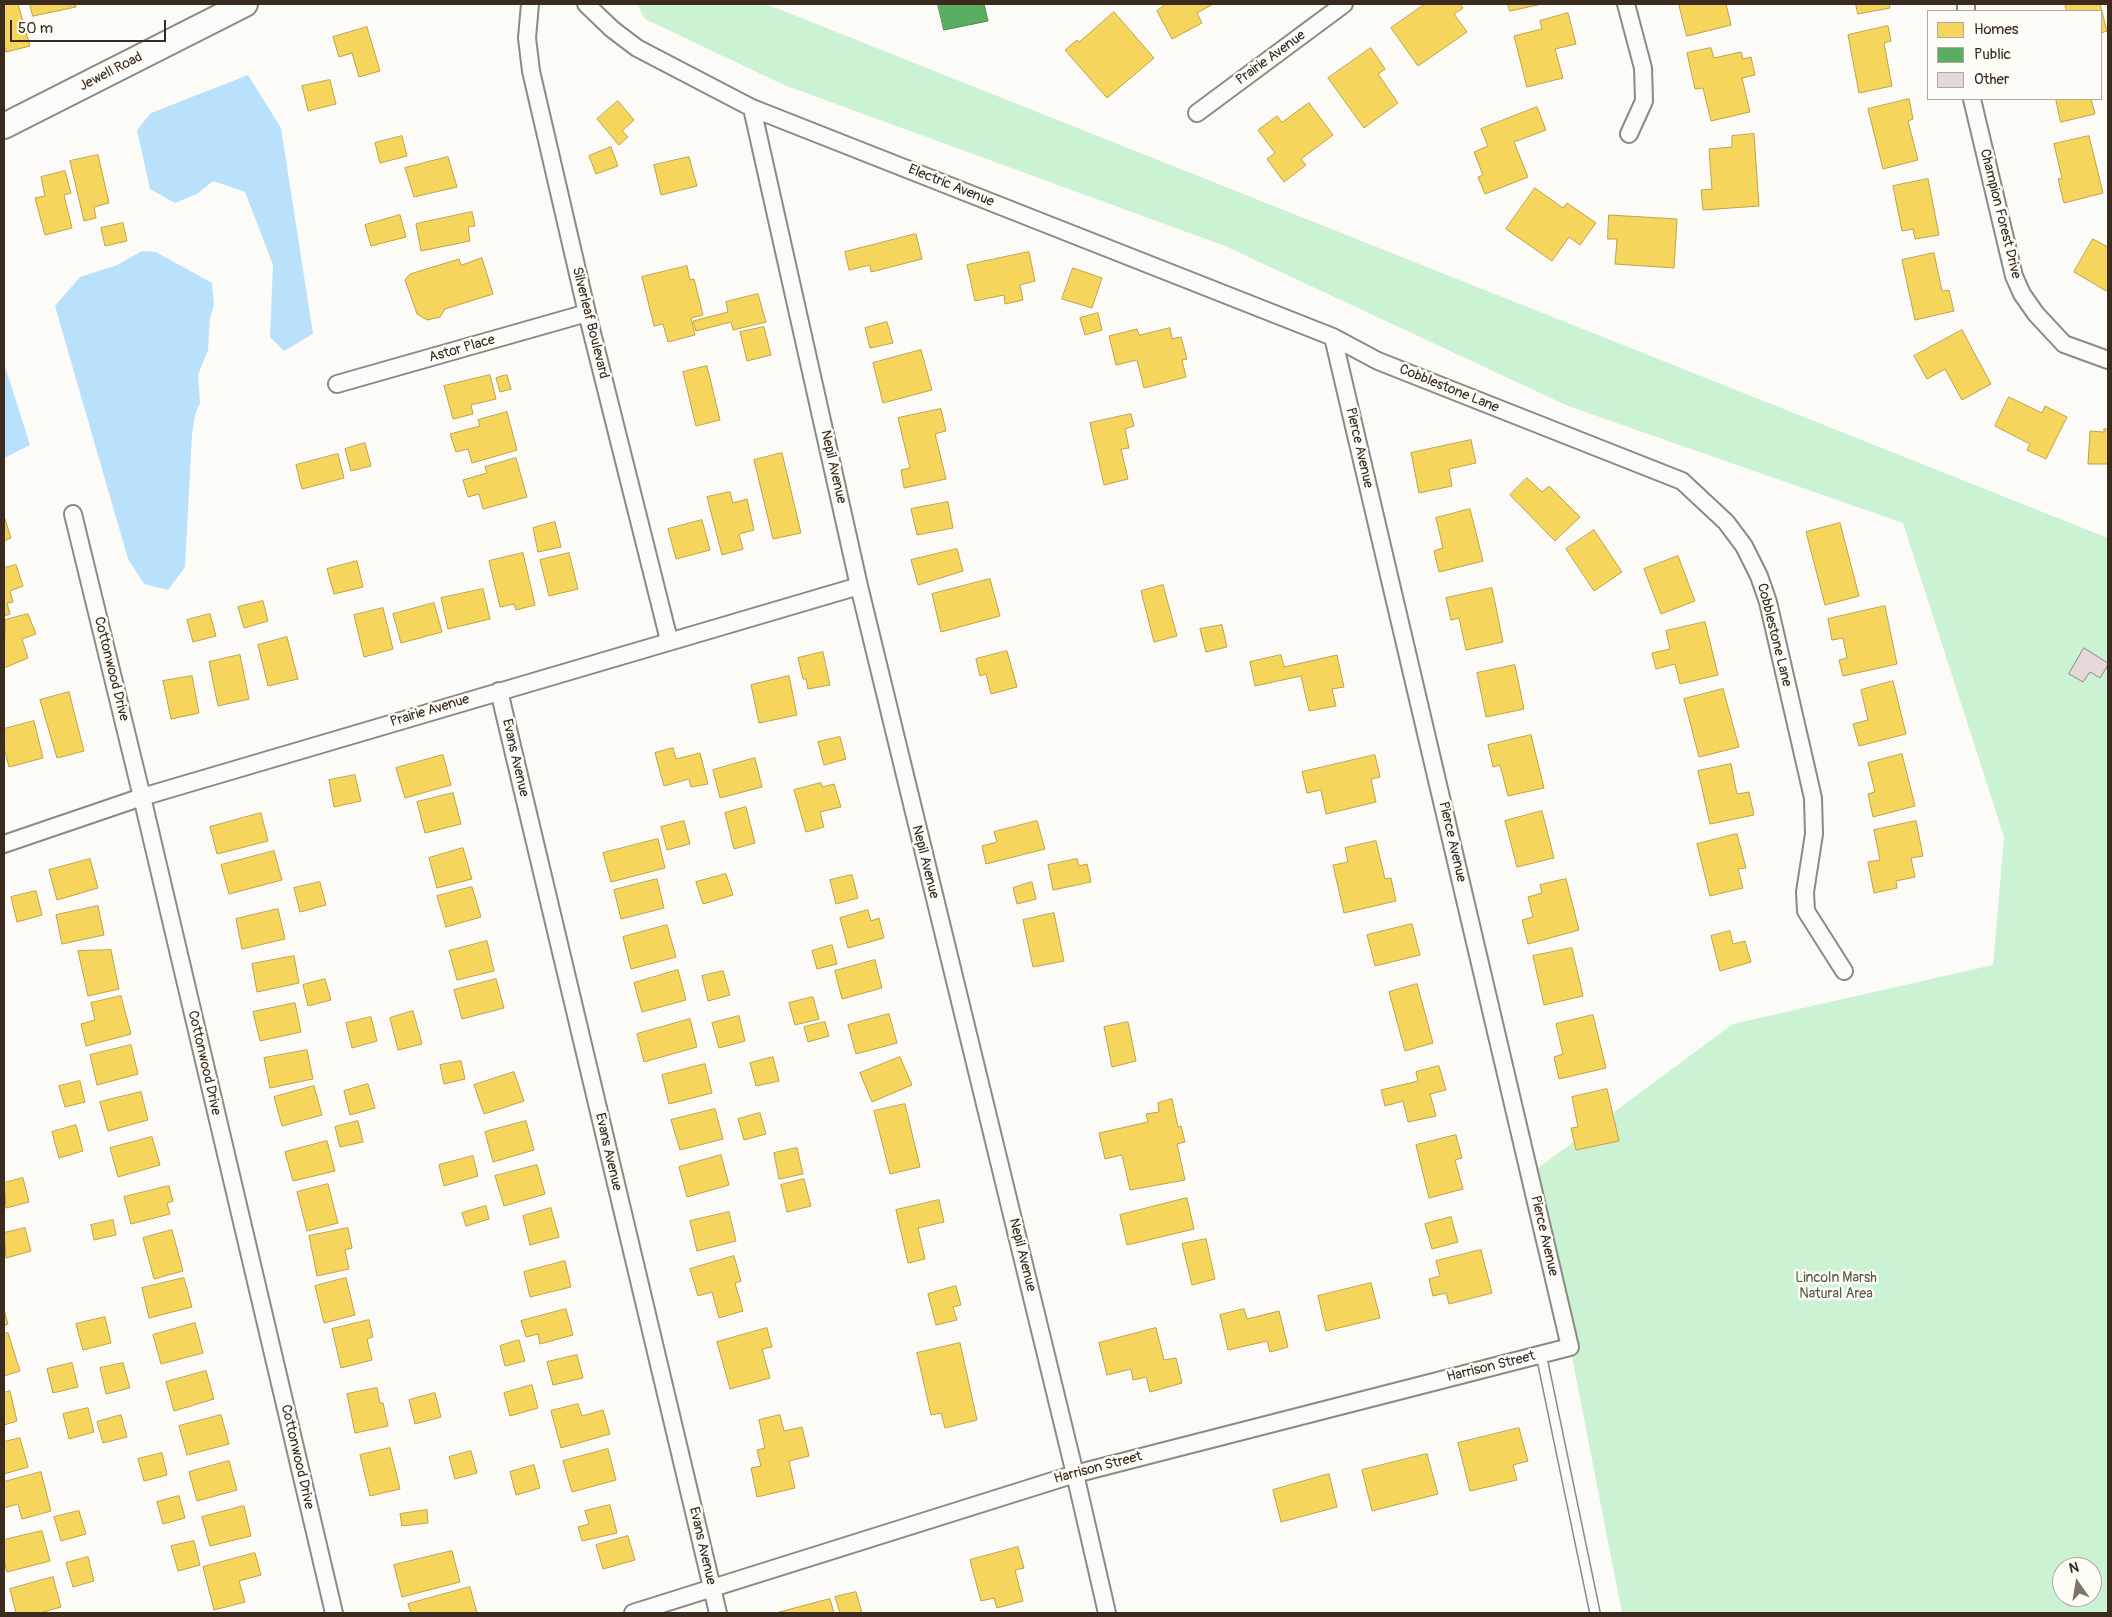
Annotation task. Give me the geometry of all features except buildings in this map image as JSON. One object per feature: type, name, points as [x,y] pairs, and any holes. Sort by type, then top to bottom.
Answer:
[{"type":"street","name":"Jewell Road","points":[[4,126],[245,4]]},
{"type":"street","name":"Silverleaf Boulevard","points":[[530,4],[527,38],[531,71],[587,314],[669,640]]},
{"type":"street","name":"Electric Avenue","points":[[586,4],[612,30],[637,48],[752,108],[1333,338]]},
{"type":"street","name":"Prairie Avenue","points":[[1197,113],[1344,4]]},
{"type":"street","points":[[1626,4],[1643,68],[1644,101],[1630,134]]},
{"type":"street","name":"Champion Forest Drive","points":[[1972,100],[2014,276],[2022,294],[2036,314],[2064,344],[2108,360]]},
{"type":"street","name":"Nepil Avenue","points":[[752,108],[859,586],[1075,1474],[1107,1613]]},
{"type":"street","name":"Astor Place","points":[[337,384],[587,314]]},
{"type":"street","name":"Cobblestone Lane","points":[[1333,338],[1378,361],[1682,481],[1726,522],[1744,546],[1759,576],[1768,602],[1809,778],[1814,825],[1805,892],[1806,911],[1844,971]]},
{"type":"street","name":"Pierce Avenue","points":[[1333,338],[1570,1347]]},
{"type":"street","name":"Cottonwood Drive","points":[[73,514],[142,797],[334,1613]]},
{"type":"street","name":"Prairie Avenue","points":[[4,844],[142,797],[669,640],[859,586]]},
{"type":"street","name":"Evans Avenue","points":[[499,691],[718,1613]]},
{"type":"street","name":"Harrison Street","points":[[633,1613],[1075,1474],[1570,1347]]},
{"type":"lane","points":[[1542,1354],[1595,1613]]},
{"type":"green space","name":"Lincoln Marsh Natural Area","points":[[637,4],[766,4],[2108,538],[2108,1613],[1622,1613],[1570,1347],[1530,1174],[1733,1024],[1993,965],[2004,837],[1903,523],[1568,406],[1225,246],[784,85],[645,19]]},
{"type":"water","points":[[248,75],[281,128],[313,334],[284,351],[270,337],[273,265],[245,192],[213,181],[197,194],[175,203],[150,189],[137,130],[151,113]]},
{"type":"water","points":[[142,251],[156,252],[212,283],[214,305],[210,318],[208,350],[198,375],[200,403],[195,415],[192,435],[185,567],[168,590],[144,584],[128,559],[55,306],[80,277],[117,265]]},
{"type":"water","points":[[4,363],[30,445],[4,458]]}]
